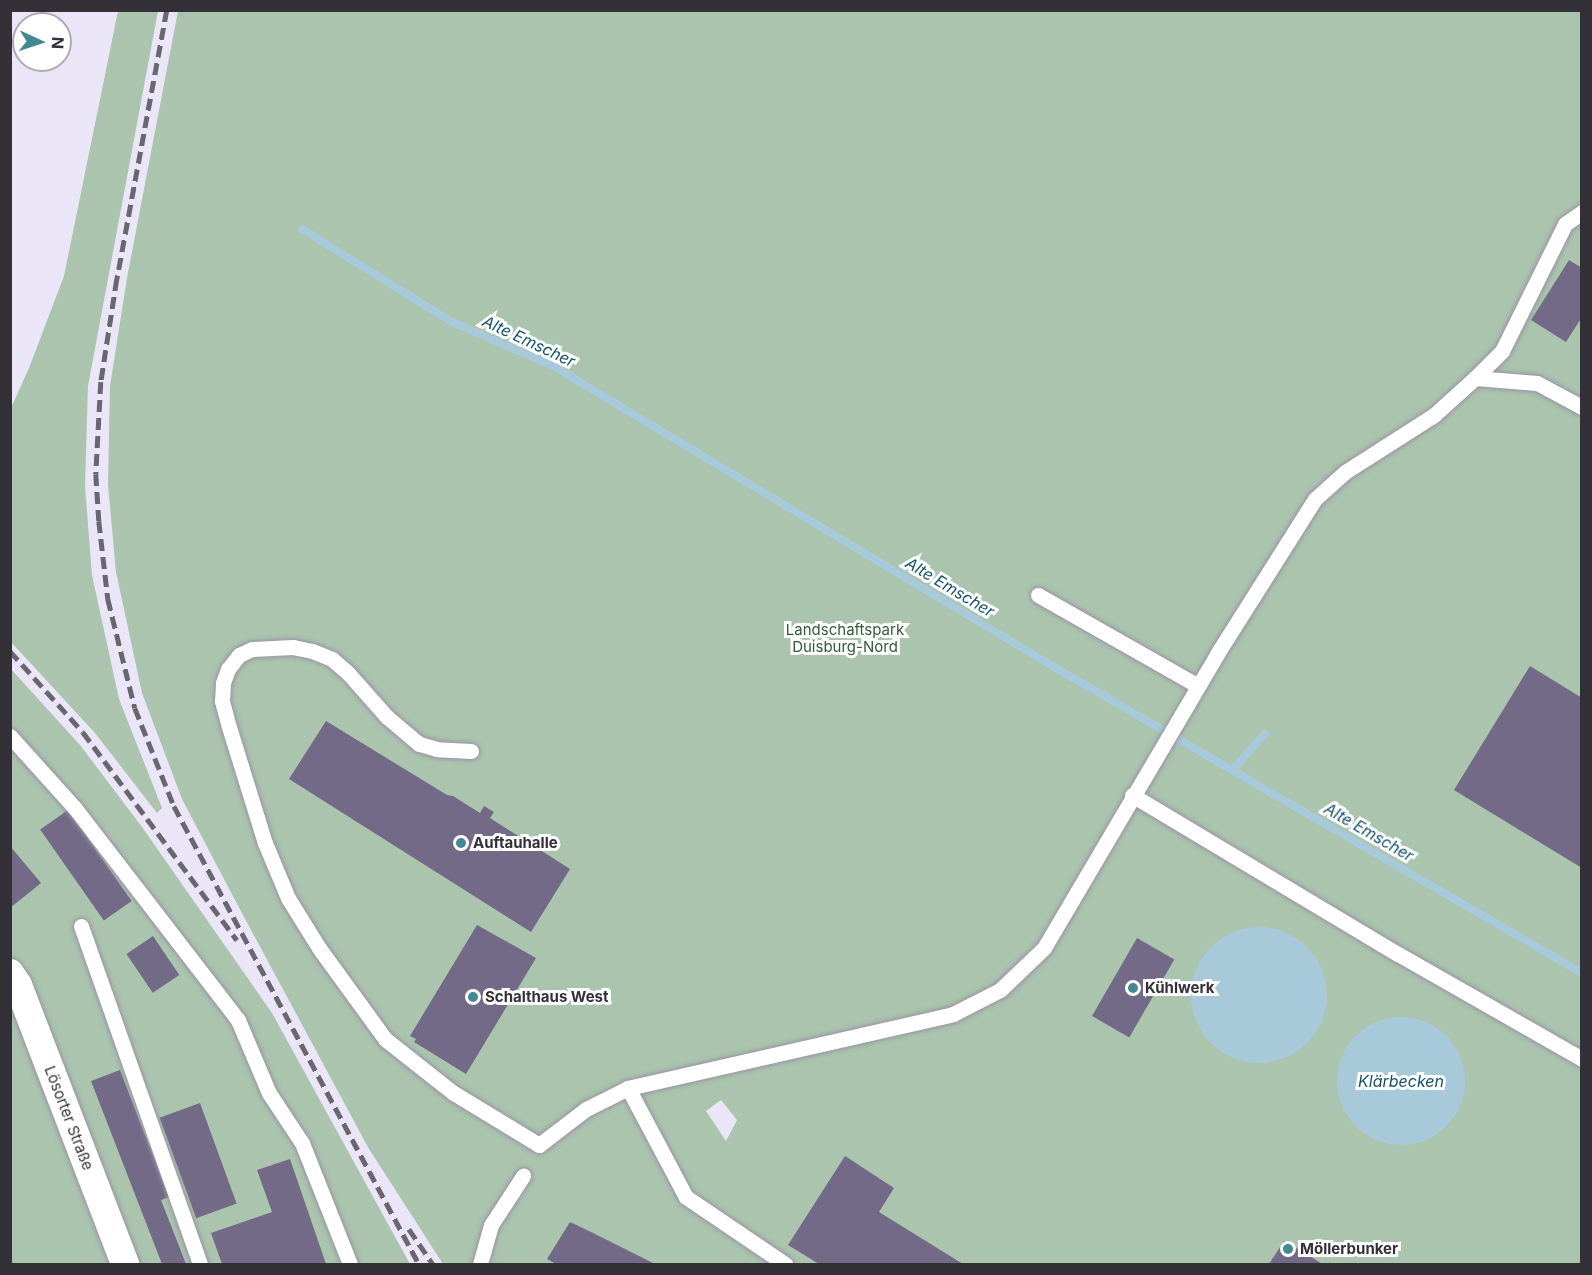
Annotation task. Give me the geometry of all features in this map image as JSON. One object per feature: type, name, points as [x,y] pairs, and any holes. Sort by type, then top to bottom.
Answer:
[{"type":"street","name":"Lösorter Straße","points":[[10,973],[18,985],[125,1264]]},
{"type":"lane","points":[[471,752],[437,749],[419,744],[387,717],[348,672],[332,659],[312,651],[293,647],[252,650],[239,656],[228,669],[223,683],[222,701],[265,843],[288,898],[319,948],[386,1040],[452,1092],[539,1145],[586,1109],[628,1088],[953,1014],[1000,990],[1044,948],[1132,795],[1315,499],[1345,472],[1434,415],[1502,351],[1565,224],[1581,212]]},
{"type":"lane","points":[[1475,378],[1537,383],[1581,407]]},
{"type":"lane","points":[[1038,595],[1198,686]]},
{"type":"lane","points":[[10,736],[74,807],[238,1020],[269,1093],[302,1143],[350,1264]]},
{"type":"lane","points":[[1132,795],[1398,954],[1581,1059]]},
{"type":"lane","points":[[81,926],[200,1264]]},
{"type":"lane","points":[[628,1088],[686,1197],[785,1264]]},
{"type":"lane","points":[[480,1264],[492,1225],[523,1176]]},
{"type":"green space","points":[[118,11],[158,11],[88,386],[85,486],[92,575],[119,699],[162,808],[157,813],[95,733],[10,641],[11,408],[64,276]]},
{"type":"green space","name":"Landschaftspark Duisburg-Nord","points":[[178,11],[1581,11],[1581,1264],[443,1264],[369,1149],[182,799],[142,693],[116,572],[108,485],[110,386],[127,278]]},
{"type":"green space","points":[[10,668],[80,745],[142,827],[272,1013],[410,1264],[11,1264]]},
{"type":"water","points":[[1259,927],[1285,932],[1297,938],[1307,947],[1316,957],[1322,969],[1327,995],[1322,1021],[1316,1033],[1307,1043],[1297,1052],[1285,1058],[1259,1063],[1233,1058],[1221,1052],[1211,1043],[1202,1033],[1196,1021],[1191,995],[1196,969],[1202,957],[1211,947],[1221,938],[1233,932]]},
{"type":"water","name":"Klärbecken","points":[[1401,1017],[1426,1022],[1446,1036],[1460,1056],[1465,1081],[1460,1106],[1446,1126],[1426,1140],[1401,1145],[1376,1140],[1356,1126],[1342,1106],[1337,1081],[1342,1056],[1356,1036],[1376,1022]]},
{"type":"pier","points":[[721,1100],[737,1120],[726,1141],[706,1111]]},
{"type":"building","points":[[1569,260],[1582,268],[1582,317],[1566,342],[1531,320]]},
{"type":"building","points":[[1530,666],[1582,698],[1582,868],[1454,790]]},
{"type":"building","name":"Auftauhalle","points":[[326,721],[480,813],[484,806],[494,812],[490,818],[570,869],[531,932],[289,779]]},
{"type":"building","points":[[68,810],[132,901],[104,920],[40,830]]},
{"type":"building","points":[[10,846],[41,883],[10,908]]},
{"type":"building","name":"Schalthaus West","points":[[477,925],[536,958],[466,1074],[414,1042],[416,1039],[410,1036]]},
{"type":"building","points":[[153,936],[179,975],[153,993],[126,954]]},
{"type":"building","name":"Kühlwerk","points":[[1137,938],[1174,960],[1129,1037],[1092,1016]]},
{"type":"building","points":[[120,1070],[169,1197],[161,1200],[186,1264],[162,1264],[91,1081]]},
{"type":"building","points":[[200,1103],[237,1204],[196,1218],[160,1118]]},
{"type":"building","points":[[845,1156],[894,1188],[879,1212],[963,1264],[819,1264],[788,1245]]},
{"type":"building","points":[[290,1159],[326,1264],[222,1264],[211,1233],[272,1212],[257,1170]]},
{"type":"building","points":[[570,1222],[655,1264],[556,1264],[547,1259]]},
{"type":"building","name":"Möllerbunker","points":[[1284,1241],[1310,1256],[1322,1264],[1269,1264]]},
{"type":"waterway","name":"Alte Emscher","points":[[302,229],[452,322],[555,367],[1049,664],[1582,973]]},
{"type":"waterway","points":[[1232,770],[1265,734]]},
{"type":"railway","points":[[167,10],[117,279],[101,382],[96,474],[108,599],[135,708],[174,806],[419,1264]]},
{"type":"railway","points":[[10,651],[83,732],[237,940]]},
{"type":"railway","points":[[409,1229],[433,1264]]},
{"type":"place","name":"Auftauhalle","points":[[461,843]]},
{"type":"place","name":"Kühlwerk","points":[[1133,988]]},
{"type":"place","name":"Schalthaus West","points":[[473,997]]},
{"type":"place","name":"Möllerbunker","points":[[1288,1249]]}]
